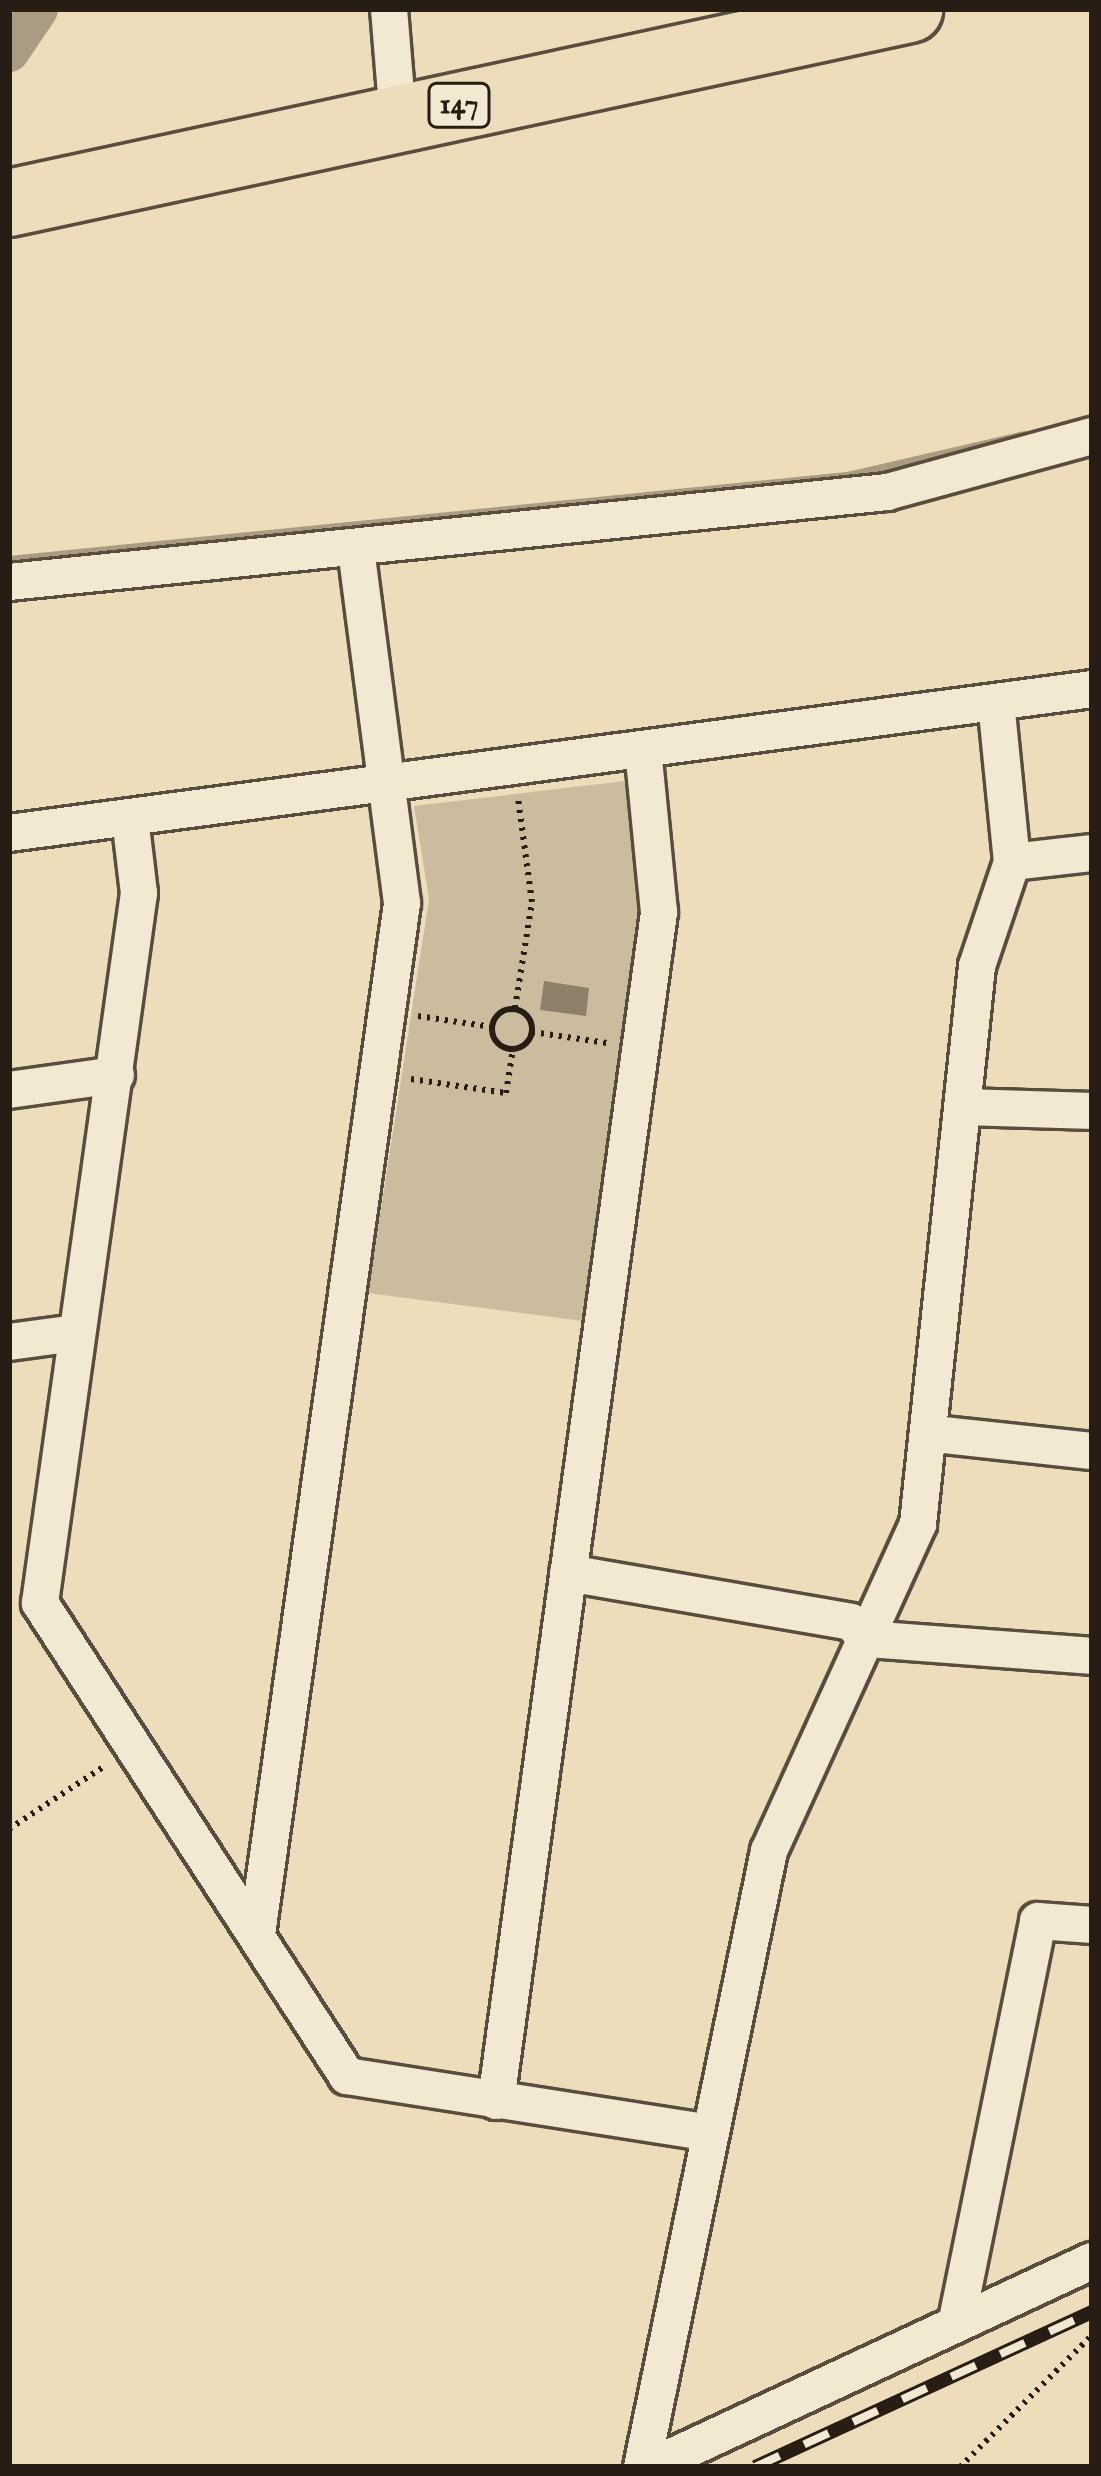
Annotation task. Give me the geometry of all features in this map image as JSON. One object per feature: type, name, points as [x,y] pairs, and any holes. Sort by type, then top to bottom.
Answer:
[{"type":"highway","name":"147","points":[[9,203],[909,9]]},
{"type":"street","points":[[389,9],[398,118]]},
{"type":"street","points":[[9,582],[887,492],[1092,436]]},
{"type":"street","points":[[257,1934],[394,1076],[402,902],[356,549]]},
{"type":"street","points":[[9,833],[389,788],[1092,689]]},
{"type":"street","points":[[646,2467],[703,2132],[769,1851],[918,1524],[935,1434],[977,966],[1012,862],[996,703]]},
{"type":"street","points":[[496,2101],[658,912],[643,750]]},
{"type":"street","points":[[130,818],[139,892],[116,1075],[76,1333],[24,1599],[134,1747],[347,2076],[703,2132]]},
{"type":"street","points":[[1012,862],[1092,853]]},
{"type":"street","points":[[9,1090],[116,1075]]},
{"type":"street","points":[[964,1107],[1092,1111]]},
{"type":"street","points":[[9,1342],[76,1333]]},
{"type":"street","points":[[935,1434],[1092,1451]]},
{"type":"street","points":[[568,1573],[850,1622],[867,1639],[1092,1656]]},
{"type":"street","points":[[957,2320],[1038,1921],[1092,1925]]},
{"type":"street","points":[[646,2467],[1092,2260]]},
{"type":"path","points":[[492,1027],[515,1008],[532,902],[517,789]]},
{"type":"path","points":[[515,1008],[532,1032],[628,1046]]},
{"type":"path","points":[[416,1037],[418,1016],[492,1027],[513,1049]]},
{"type":"path","points":[[394,1076],[506,1094],[513,1049],[532,1032]]},
{"type":"path","points":[[394,1076],[413,1058]]},
{"type":"path","points":[[9,1829],[134,1747]]},
{"type":"path","points":[[960,2467],[1092,2336]]},
{"type":"shaded area","points":[[625,781],[640,910],[583,1321],[368,1293],[429,899],[414,806]]},
{"type":"building","points":[[544,981],[589,988],[586,1016],[540,1010]]},
{"type":"waterway","points":[[9,52],[38,9]]},
{"type":"waterway","points":[[9,561],[847,477],[1024,436]]},
{"type":"railway","points":[[755,2467],[1092,2312]]}]
